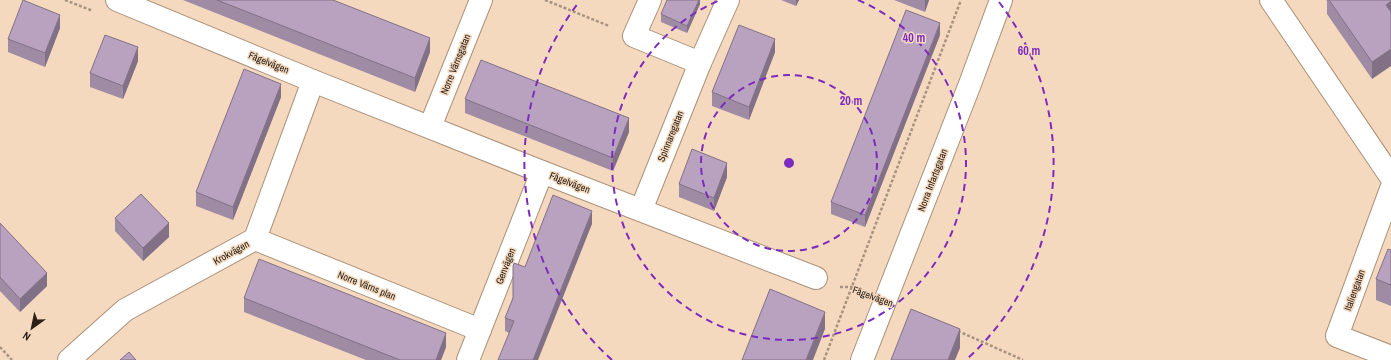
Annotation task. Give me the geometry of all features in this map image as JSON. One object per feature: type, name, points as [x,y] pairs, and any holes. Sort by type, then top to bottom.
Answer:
[{"type":"street","name":"Fågelvägen","points":[[117,0],[313,81],[542,172],[816,278]]},
{"type":"street","name":"Norre Värnsgatan","points":[[430,127],[481,0]]},
{"type":"street","points":[[650,0],[634,36],[700,63]]},
{"type":"street","name":"Spinnaregatan","points":[[641,210],[700,63],[728,0]]},
{"type":"street","name":"Norra Infartsgatan","points":[[862,360],[970,84],[1001,0]]},
{"type":"street","points":[[1271,0],[1391,177]]},
{"type":"street","name":"Krokvägen","points":[[69,360],[125,310],[255,239],[313,81]]},
{"type":"street","name":"Genvägen","points":[[468,360],[542,172]]},
{"type":"street","name":"Italiengatan","points":[[1391,189],[1337,336],[1391,357]]},
{"type":"street","name":"Norre Värns plan","points":[[255,239],[480,330]]},
{"type":"path","points":[[545,0],[634,36]]},
{"type":"path","points":[[824,360],[961,0]]},
{"type":"path","name":"Fågelvägen","points":[[816,278],[840,287],[851,287],[886,300]]},
{"type":"path","points":[[954,329],[1023,360]]},
{"type":"path","points":[[0,347],[12,360]]},
{"type":"building","points":[[23,0],[60,15],[45,53],[8,39]]},
{"type":"building","points":[[217,0],[333,0],[430,38],[415,78]]},
{"type":"building","points":[[667,0],[699,0],[687,26],[661,14]]},
{"type":"building","points":[[1329,0],[1391,0],[1386,5],[1391,12],[1391,49],[1372,62]]},
{"type":"building","points":[[906,10],[940,23],[865,215],[831,202]]},
{"type":"building","points":[[739,25],[775,39],[749,107],[712,92]]},
{"type":"building","points":[[105,35],[138,47],[123,86],[90,73]]},
{"type":"building","points":[[481,60],[629,118],[613,158],[465,99]]},
{"type":"building","points":[[244,69],[281,84],[233,207],[196,192]]},
{"type":"building","points":[[692,149],[727,163],[714,198],[679,184]]},
{"type":"building","points":[[141,194],[169,223],[143,248],[115,218]]},
{"type":"building","points":[[553,195],[592,211],[533,360],[498,360],[514,321],[505,318],[513,298],[514,263],[525,267]]},
{"type":"building","points":[[0,223],[47,273],[20,299],[0,277]]},
{"type":"building","points":[[1388,249],[1391,250],[1391,285],[1376,279]]},
{"type":"building","points":[[259,259],[446,333],[436,360],[400,360],[244,298]]},
{"type":"building","points":[[770,289],[825,312],[806,360],[742,360]]},
{"type":"building","points":[[911,309],[960,329],[948,360],[891,360]]},
{"type":"building","points":[[129,352],[136,360],[120,360]]}]
